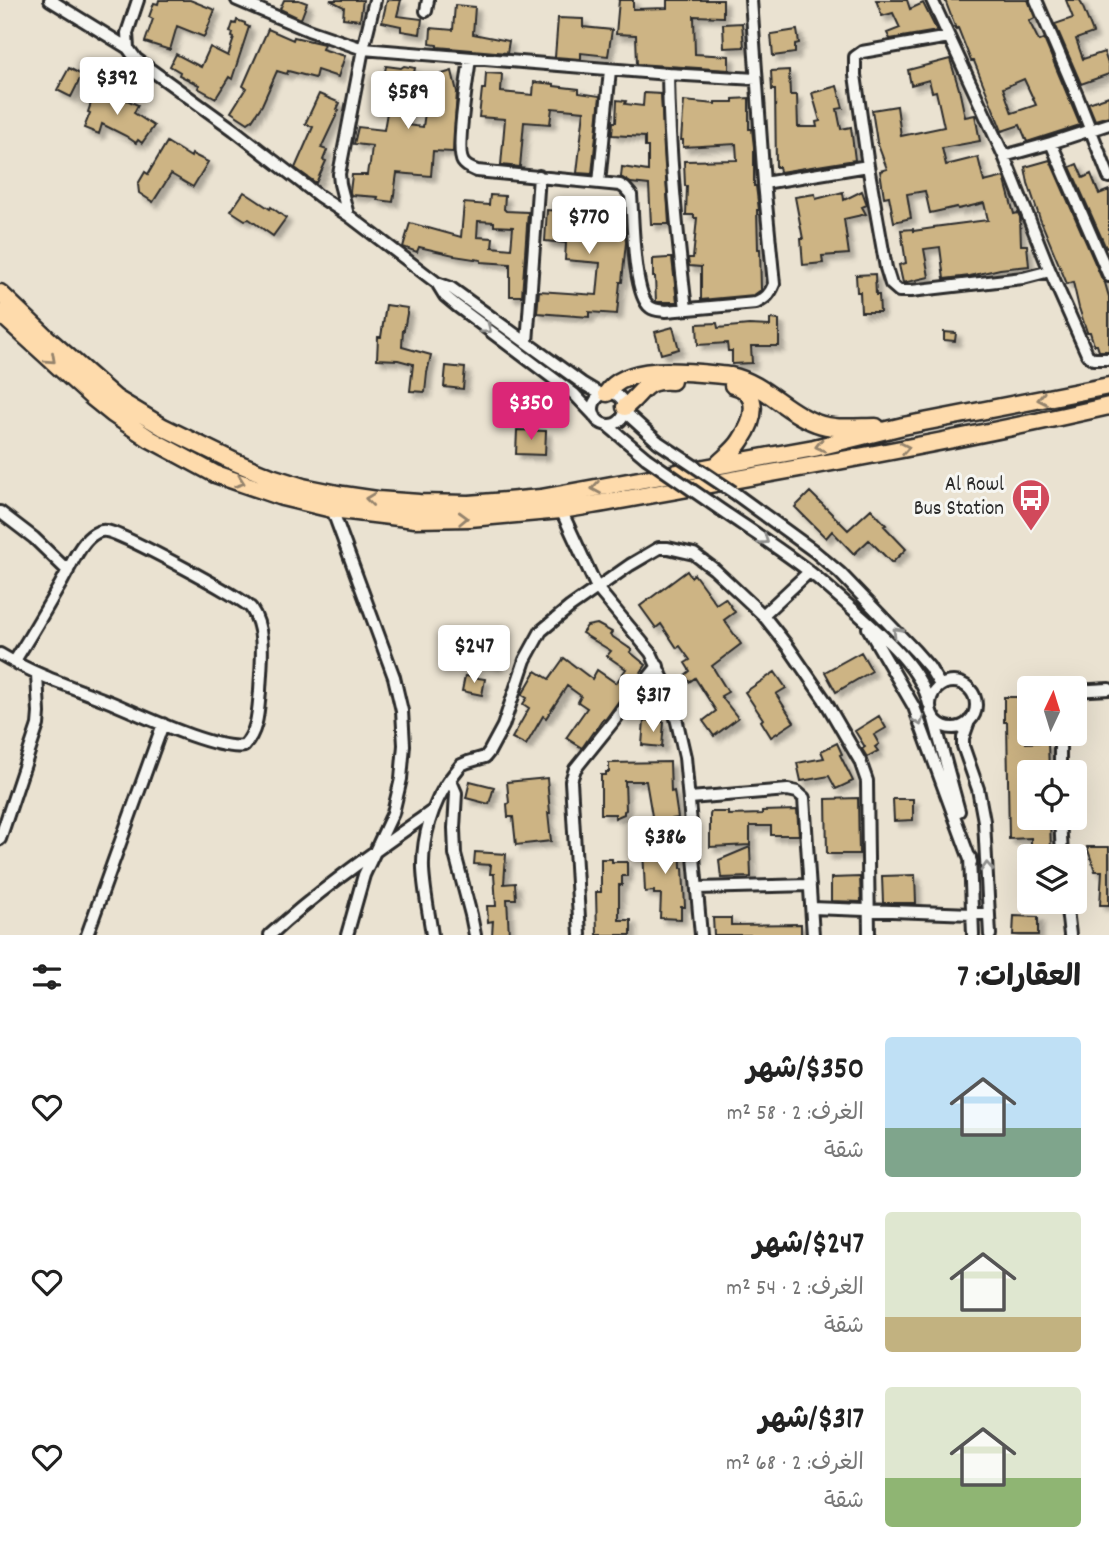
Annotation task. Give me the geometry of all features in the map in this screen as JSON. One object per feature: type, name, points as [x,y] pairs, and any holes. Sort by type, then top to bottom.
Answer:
[{"type":"highway","points":[[0,293],[115,398],[163,427],[271,477],[303,487],[377,500],[470,504],[541,498],[814,448],[903,426],[1109,386]]},
{"type":"highway","points":[[0,313],[113,414],[150,439],[215,474],[282,497],[332,509],[415,519],[470,518],[561,510],[817,465],[1109,406]]},
{"type":"highway","points":[[605,394],[619,381],[646,372],[731,376],[755,385],[802,417],[824,426],[903,426]]},
{"type":"highway","points":[[625,409],[648,385],[660,380],[728,384],[747,391],[753,401],[748,427],[741,440],[717,465]]},
{"type":"street","points":[[50,0],[128,48],[136,60],[437,283],[451,288],[582,383],[621,398],[625,409],[658,442],[733,492],[840,573],[929,667],[940,685]]},
{"type":"street","points":[[128,48],[127,33],[138,0]]},
{"type":"street","points":[[237,0],[363,50],[756,79]]},
{"type":"street","points":[[348,215],[339,174],[375,0]]},
{"type":"street","points":[[470,58],[460,142],[463,163],[477,171],[620,185],[625,188],[631,195],[640,289],[649,307],[655,310],[757,303],[766,299],[774,284],[751,0]]},
{"type":"street","points":[[932,0],[1004,156],[1050,271],[1088,356],[1093,359],[1109,359]]},
{"type":"street","points":[[1036,0],[1109,177]]},
{"type":"street","points":[[949,37],[862,52],[855,57],[867,166],[891,284],[899,291],[1023,278],[1050,271]]},
{"type":"street","points":[[598,183],[610,70]]},
{"type":"street","points":[[668,74],[672,176],[686,309]]},
{"type":"street","points":[[1004,156],[1109,124]]},
{"type":"street","points":[[1051,143],[1109,276]]},
{"type":"street","points":[[764,183],[867,166]]},
{"type":"street","points":[[527,343],[539,176]]},
{"type":"street","points":[[437,283],[445,296],[574,394],[598,420],[646,458],[809,572],[863,618],[906,662],[922,685],[934,719],[971,862],[973,935]]},
{"type":"street","points":[[595,416],[595,402],[605,394]]},
{"type":"street","points":[[607,425],[617,424],[624,416],[625,409]]},
{"type":"street","points":[[332,509],[394,677],[402,710],[404,745],[401,779],[393,813],[364,875],[346,935]]},
{"type":"street","points":[[561,510],[597,588],[641,640],[658,666],[669,692],[685,757],[701,935]]},
{"type":"street","points":[[0,512],[34,538],[68,571]]},
{"type":"street","points":[[0,654],[14,662],[37,674],[212,741],[235,747],[244,746],[255,728],[262,660],[261,639],[249,606],[138,544],[107,531],[91,536],[72,562],[14,662]]},
{"type":"street","points":[[432,935],[423,866],[432,811],[443,790],[461,765],[485,757],[489,752],[503,726],[525,660],[541,631],[597,588],[659,548],[680,549],[694,554],[763,615],[824,699],[864,770],[867,789],[869,935]]},
{"type":"street","points":[[763,615],[809,572]]},
{"type":"street","points":[[863,618],[914,707],[971,862]]},
{"type":"street","points":[[580,935],[571,781],[575,769],[658,666]]},
{"type":"street","points":[[0,839],[38,725],[37,674]]},
{"type":"street","points":[[929,704],[934,691],[940,685],[952,681],[967,686],[975,698],[974,714],[962,738],[978,789],[984,821],[990,935]]},
{"type":"street","points":[[1087,690],[1109,689]]},
{"type":"street","points":[[934,719],[940,724],[955,728],[970,721]]},
{"type":"street","points":[[87,935],[163,724]]},
{"type":"street","points":[[450,779],[456,793],[455,854],[475,935]]},
{"type":"street","points":[[690,798],[788,790],[797,792],[804,799],[813,935]]},
{"type":"street","points":[[270,935],[293,914],[432,811]]},
{"type":"street","points":[[698,888],[810,885]]},
{"type":"street","points":[[812,908],[989,914]]},
{"type":"street","points":[[1068,914],[1070,935]]},
{"type":"building","points":[[159,0],[190,0],[215,10],[204,37],[177,26],[170,50],[145,42],[153,19],[149,17],[154,3],[158,4]]},
{"type":"building","points":[[284,0],[307,3],[301,19],[280,9]]},
{"type":"building","points":[[330,0],[363,0],[360,20],[343,18],[344,7]]},
{"type":"building","points":[[387,0],[401,0],[397,16],[422,19],[420,34],[401,31],[401,26],[382,22]]},
{"type":"building","points":[[619,0],[633,0],[633,9],[667,8],[667,0],[723,0],[723,17],[694,16],[695,54],[729,56],[729,70],[637,64],[636,35],[616,34]]},
{"type":"building","points":[[876,0],[907,0],[910,9],[923,3],[937,31],[890,39],[887,33],[900,28],[893,13],[882,16]]},
{"type":"building","points":[[945,0],[1028,0],[1035,18],[1029,21],[1039,41],[1044,39],[1080,125],[1027,142],[1020,125],[1002,131],[974,61],[971,61],[958,28],[956,29]],"holes":[[[1024,79],[1036,105],[1012,113],[1003,88]]]},
{"type":"building","points":[[1066,0],[1080,0],[1093,33],[1076,39],[1083,59],[1104,52],[1109,74],[1081,84],[1055,24],[1073,18]]},
{"type":"building","points":[[455,5],[475,7],[473,34],[509,41],[507,53],[437,47],[430,44],[431,28],[453,30]]},
{"type":"building","points":[[558,18],[583,19],[583,27],[612,30],[608,56],[581,53],[581,59],[555,57]]},
{"type":"building","points":[[237,20],[249,27],[232,79],[229,77],[216,98],[179,75],[180,72],[170,66],[176,54],[201,67],[210,47],[228,56],[234,38],[230,32]]},
{"type":"building","points":[[742,23],[744,47],[724,48],[723,24]]},
{"type":"building","points":[[268,29],[293,40],[294,37],[324,44],[322,49],[345,56],[338,77],[317,70],[315,78],[277,71],[262,105],[248,123],[231,112],[246,88],[243,86]]},
{"type":"building","points":[[797,30],[799,43],[795,44],[795,53],[773,56],[771,34]]},
{"type":"building","points":[[950,59],[965,117],[975,115],[980,141],[942,148],[946,165],[978,157],[984,182],[1004,177],[1014,214],[1018,213],[1020,217],[1021,245],[1027,245],[1029,266],[944,279],[940,247],[924,249],[929,277],[903,283],[899,265],[906,263],[901,230],[913,231],[988,220],[984,203],[930,213],[925,191],[907,194],[911,218],[894,222],[889,196],[884,197],[880,171],[887,169],[877,142],[872,110],[897,106],[901,136],[944,127],[936,91],[932,92],[929,80],[911,85],[908,70]]},
{"type":"building","points":[[386,66],[415,68],[412,83],[452,71],[457,92],[453,152],[433,151],[431,176],[397,173],[393,202],[377,200],[378,197],[351,195],[350,192],[352,175],[367,175],[370,164],[372,146],[354,144],[358,127],[384,130],[390,95],[384,94],[387,77],[384,77]],"holes":[[[412,87],[427,98],[423,127],[406,125]]]},
{"type":"building","points":[[69,68],[82,75],[71,97],[57,90]]},
{"type":"building","points":[[789,70],[790,95],[797,95],[798,127],[817,127],[816,122],[820,121],[812,93],[837,86],[843,108],[837,109],[841,129],[851,127],[855,160],[780,172],[779,167],[776,167],[775,90],[772,90],[771,71]]},
{"type":"building","points":[[486,73],[502,74],[501,92],[533,95],[534,82],[579,89],[579,93],[600,96],[592,174],[577,173],[584,111],[552,108],[550,124],[524,122],[520,167],[501,165],[505,119],[479,117]]},
{"type":"building","points":[[94,91],[116,100],[118,96],[138,105],[134,113],[154,126],[142,143],[138,140],[136,143],[102,124],[99,134],[84,128]]},
{"type":"building","points":[[644,93],[661,94],[669,224],[651,224],[649,185],[631,183],[621,177],[622,167],[648,171],[648,147],[645,147],[645,137],[612,135],[613,122],[616,122],[617,100],[643,106]]},
{"type":"building","points":[[319,94],[340,103],[321,148],[327,150],[323,160],[326,161],[316,183],[295,168],[313,127],[305,124]]},
{"type":"building","points":[[1109,96],[1109,116],[1095,120],[1088,103]]},
{"type":"building","points":[[749,98],[749,129],[752,129],[754,147],[754,186],[759,210],[761,290],[754,295],[701,300],[701,267],[689,266],[688,258],[693,258],[697,218],[694,218],[694,215],[686,215],[684,161],[737,160],[736,144],[683,147],[681,140],[684,101],[715,104]]},
{"type":"building","points":[[167,142],[191,157],[192,154],[208,162],[193,187],[171,174],[153,202],[139,193],[138,184],[145,172],[148,174]]},
{"type":"building","points":[[1050,160],[1105,283],[1109,297],[1109,351],[1099,351],[1090,332],[1087,332],[1073,282],[1067,284],[1028,183],[1025,167]]},
{"type":"building","points":[[1077,164],[1083,178],[1091,174],[1099,194],[1109,190],[1109,247],[1106,248],[1070,167]]},
{"type":"building","points":[[862,191],[867,205],[862,207],[866,214],[844,219],[849,254],[822,256],[823,263],[803,265],[803,239],[795,197],[815,194],[816,199],[843,192],[844,200]]},
{"type":"building","points":[[244,192],[286,218],[273,236],[249,219],[245,220],[231,211]]},
{"type":"building","points":[[490,195],[505,196],[506,211],[528,212],[522,296],[510,296],[510,264],[481,262],[419,247],[417,252],[403,247],[410,223],[461,237],[464,203],[489,205]],"holes":[[[478,221],[494,222],[494,226],[513,227],[511,249],[492,247],[493,238],[477,237]]]},
{"type":"building","points":[[603,201],[624,203],[623,230],[626,242],[617,314],[589,312],[589,317],[537,313],[539,291],[597,295],[600,263],[565,260],[566,243],[545,241],[547,210],[574,212],[573,205]]},
{"type":"building","points":[[672,258],[677,302],[656,302],[653,259]]},
{"type":"building","points":[[875,274],[880,312],[861,312],[856,275]]},
{"type":"building","points":[[386,305],[408,308],[402,347],[431,355],[425,392],[410,391],[413,364],[377,359],[378,337],[381,337]]},
{"type":"building","points":[[770,319],[779,320],[779,346],[751,346],[752,363],[732,364],[732,351],[728,351],[727,343],[698,345],[697,324],[717,323],[718,328],[770,326]]},
{"type":"building","points":[[673,327],[679,349],[661,354],[655,332]]},
{"type":"building","points":[[944,332],[956,333],[955,341],[944,340]]},
{"type":"building","points":[[446,366],[465,368],[463,389],[444,387]]},
{"type":"building","points":[[517,430],[546,431],[545,455],[516,454]]},
{"type":"building","points":[[810,492],[848,530],[871,509],[906,549],[892,563],[869,540],[854,554],[832,531],[826,538],[795,507]]},
{"type":"building","points":[[687,571],[691,577],[694,574],[716,604],[725,598],[735,612],[724,620],[741,644],[712,666],[728,692],[721,696],[738,718],[714,736],[703,721],[716,711],[695,678],[689,682],[685,675],[690,671],[685,663],[690,660],[680,646],[677,648],[661,624],[656,628],[640,606]]},
{"type":"building","points":[[597,624],[612,632],[610,635],[632,650],[630,652],[646,665],[632,685],[582,748],[566,738],[587,708],[578,702],[581,696],[567,686],[546,718],[543,716],[526,745],[512,738],[529,708],[523,704],[527,698],[522,695],[536,671],[549,679],[564,658],[592,679],[597,670],[616,683],[626,669],[607,656],[611,651],[582,633],[587,626]]},
{"type":"building","points":[[476,636],[502,642],[496,665],[471,659]]},
{"type":"building","points":[[861,652],[872,671],[836,692],[825,672]]},
{"type":"building","points":[[775,672],[786,688],[776,694],[794,722],[771,737],[745,692]]},
{"type":"building","points":[[465,676],[485,679],[482,695],[462,691]]},
{"type":"building","points":[[1004,697],[1017,697],[1017,746],[1048,746],[1049,760],[1017,760],[1017,830],[1050,830],[1051,844],[1031,844],[1031,838],[1009,839],[1007,722],[1004,722]]},
{"type":"building","points":[[879,716],[886,728],[874,735],[879,744],[875,747],[878,751],[867,757],[862,749],[865,747],[855,731]]},
{"type":"building","points":[[644,720],[664,722],[662,747],[642,745]]},
{"type":"building","points":[[837,743],[853,781],[836,789],[829,776],[801,781],[797,763],[824,758],[821,751]]},
{"type":"building","points":[[670,762],[671,792],[674,791],[678,818],[653,822],[646,781],[625,781],[624,814],[615,818],[615,814],[601,814],[601,775],[609,772],[609,763]]},
{"type":"building","points":[[547,778],[551,841],[516,845],[513,817],[508,817],[507,782]]},
{"type":"building","points":[[470,781],[494,787],[489,804],[466,798]]},
{"type":"building","points":[[858,798],[859,854],[827,854],[826,799]]},
{"type":"building","points":[[893,799],[913,799],[913,820],[894,821]]},
{"type":"building","points":[[797,810],[799,835],[771,835],[771,826],[750,826],[750,845],[710,847],[711,812],[728,812],[728,815]]},
{"type":"building","points":[[680,838],[685,907],[681,907],[681,919],[660,918],[661,894],[654,894],[654,891],[645,892],[643,848],[656,843],[655,839]]},
{"type":"building","points":[[750,847],[751,877],[721,878],[719,860]]},
{"type":"building","points":[[1087,847],[1109,847],[1109,905],[1100,905],[1102,871],[1095,871]]},
{"type":"building","points":[[475,852],[506,854],[504,884],[515,883],[516,899],[507,899],[509,935],[492,935],[493,921],[488,922],[487,906],[496,906],[494,874],[490,874],[491,865],[474,864]]},
{"type":"building","points":[[601,859],[627,862],[627,876],[622,876],[622,885],[619,885],[619,920],[631,920],[631,935],[597,935],[596,892],[601,892]]},
{"type":"building","points":[[915,875],[916,903],[883,903],[882,876]]},
{"type":"building","points":[[860,877],[861,902],[831,901],[831,878]]},
{"type":"building","points":[[1014,916],[1038,917],[1038,935],[1013,935]]},
{"type":"building","points":[[713,918],[731,918],[731,925],[801,924],[801,935],[714,935]]},
{"type":"place","name":"Al Rowl Bus Station","points":[[1031,532]]}]
